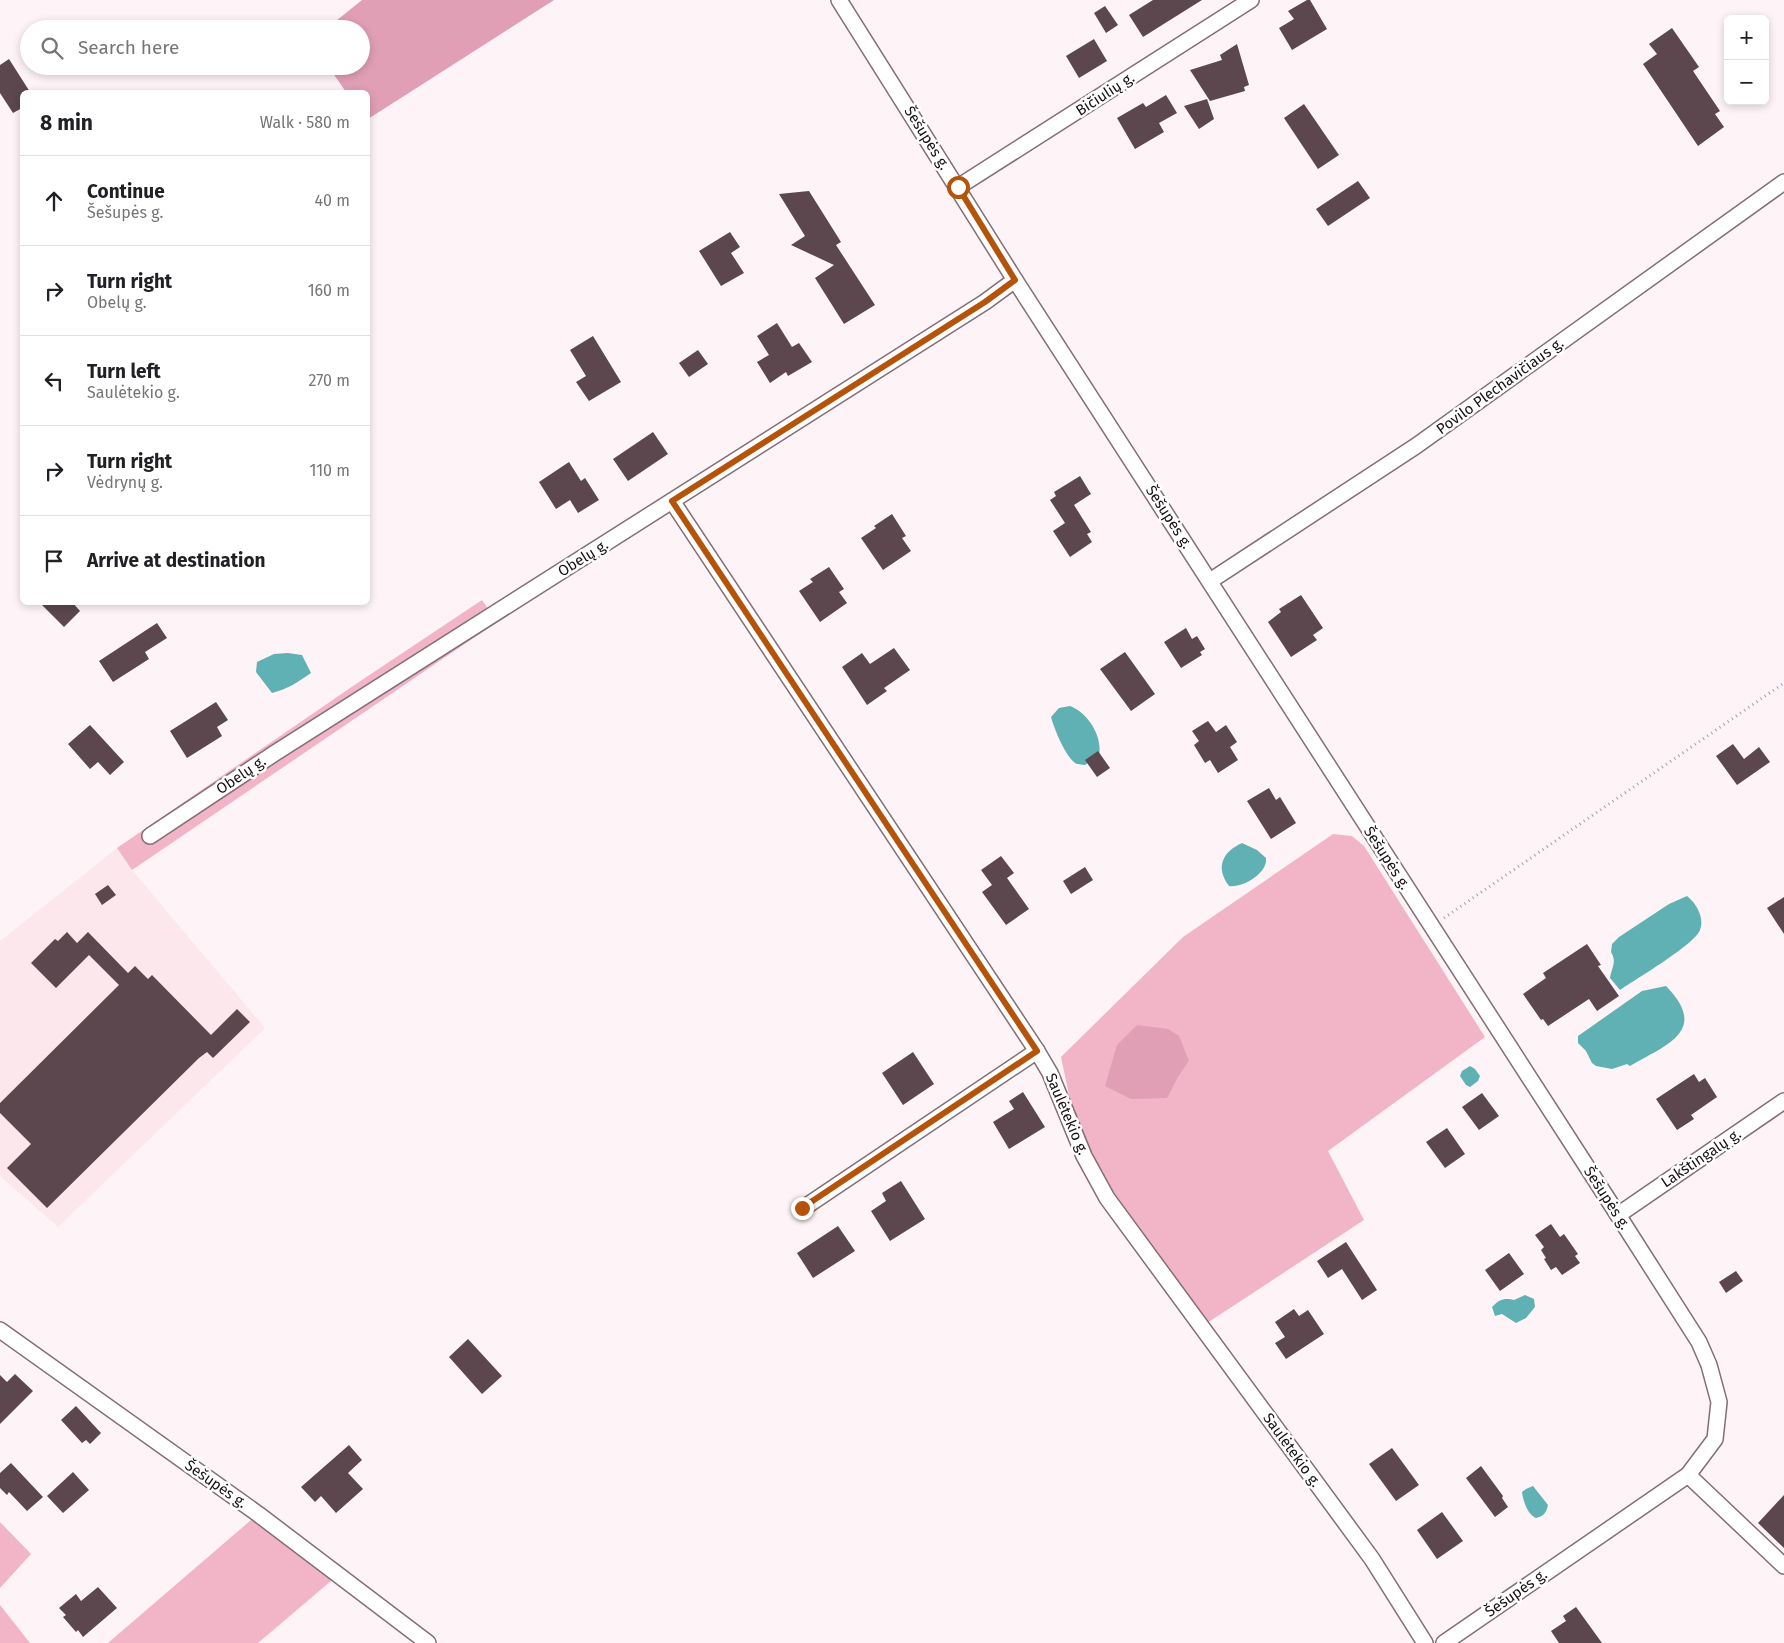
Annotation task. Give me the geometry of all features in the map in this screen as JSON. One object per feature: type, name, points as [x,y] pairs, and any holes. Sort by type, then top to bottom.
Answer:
[{"type":"street","name":"Šešupės g.","points":[[839,0],[1015,280],[1699,1342],[1709,1365],[1720,1402],[1715,1439],[1688,1475],[1444,1643]]},
{"type":"street","name":"Bičiulių g.","points":[[958,187],[1251,0]]},
{"type":"street","name":"Povilo Plechavičiaus g.","points":[[1210,582],[1416,446],[1784,182]]},
{"type":"street","name":"Obelų g.","points":[[150,836],[275,753],[985,302],[1015,280]]},
{"type":"street","name":"Saulėtekio g.","points":[[672,501],[1037,1051],[1050,1073],[1084,1156],[1106,1198],[1372,1559],[1425,1643]]},
{"type":"street","points":[[802,1208],[1037,1051]]},
{"type":"street","name":"Lakštingalų g.","points":[[1618,1215],[1784,1101]]},
{"type":"street","name":"Šešupės g.","points":[[0,1330],[258,1514],[428,1643]]},
{"type":"street","points":[[1688,1475],[1784,1566]]},
{"type":"path","points":[[1431,927],[1784,683]]},
{"type":"shaded area","points":[[362,0],[554,0],[370,118],[370,90],[345,90],[334,75],[370,75],[370,20],[337,20]]},
{"type":"shaded area","points":[[482,600],[497,622],[132,870],[117,848]]},
{"type":"shaded area","points":[[1333,834],[1352,836],[1364,846],[1485,1037],[1328,1151],[1364,1220],[1201,1327],[1085,1170],[1061,1057],[1183,937]],"holes":[[[1136,1025],[1189,1061],[1177,1079]]]},
{"type":"shaded area","points":[[117,848],[132,870],[265,1028],[58,1227],[0,1176],[0,941]]},
{"type":"shaded area","points":[[1137,1025],[1168,1029],[1179,1036],[1189,1061],[1167,1098],[1131,1099],[1105,1086],[1117,1045]]},
{"type":"shaded area","points":[[258,1514],[338,1575],[258,1643],[108,1643]]},
{"type":"shaded area","points":[[0,1522],[31,1554],[0,1588]]},
{"type":"shaded area","points":[[0,1605],[30,1643],[0,1643]]},
{"type":"water","points":[[274,654],[302,655],[311,673],[288,687],[272,693],[256,672],[257,662]]},
{"type":"water","points":[[1070,706],[1088,719],[1099,740],[1099,755],[1085,765],[1077,764],[1069,756],[1051,717],[1059,708]]},
{"type":"water","points":[[1242,843],[1257,850],[1266,858],[1266,864],[1254,878],[1241,885],[1229,886],[1222,873],[1223,861],[1230,851]]},
{"type":"water","points":[[1687,896],[1694,903],[1700,916],[1700,930],[1676,953],[1620,990],[1610,978],[1614,962],[1611,952],[1612,944],[1619,937],[1669,904]]},
{"type":"water","points":[[1666,986],[1679,1001],[1684,1015],[1683,1026],[1678,1035],[1657,1051],[1630,1066],[1627,1064],[1612,1069],[1596,1066],[1592,1063],[1586,1051],[1578,1043],[1578,1036],[1642,991]]},
{"type":"water","points":[[1470,1066],[1480,1076],[1478,1081],[1470,1087],[1466,1085],[1460,1076],[1462,1071]]},
{"type":"water","points":[[1525,1295],[1534,1299],[1535,1307],[1526,1318],[1516,1323],[1502,1314],[1495,1316],[1492,1307],[1497,1302],[1505,1299],[1514,1300]]},
{"type":"water","points":[[1533,1486],[1548,1505],[1544,1514],[1536,1518],[1526,1507],[1522,1492]]},
{"type":"building","points":[[1153,0],[1202,0],[1143,37],[1129,15]]},
{"type":"building","points":[[1310,0],[1327,29],[1292,50],[1279,28],[1294,19],[1288,11]]},
{"type":"building","points":[[1105,6],[1118,25],[1106,33],[1094,13]]},
{"type":"building","points":[[1672,28],[1699,67],[1693,71],[1720,111],[1715,114],[1724,127],[1698,146],[1643,64],[1657,54],[1649,44]]},
{"type":"building","points":[[1094,39],[1107,61],[1079,78],[1066,56]]},
{"type":"building","points":[[1237,44],[1249,85],[1244,87],[1245,91],[1210,101],[1190,70],[1222,60],[1220,55]]},
{"type":"building","points":[[9,59],[29,90],[20,90],[20,109],[13,113],[0,93],[0,65]]},
{"type":"building","points":[[1166,95],[1177,113],[1159,123],[1164,132],[1135,149],[1117,118],[1143,103],[1146,107]]},
{"type":"building","points":[[1207,99],[1214,119],[1199,129],[1184,106]]},
{"type":"building","points":[[1304,104],[1339,155],[1318,169],[1284,118]]},
{"type":"building","points":[[1358,181],[1370,198],[1328,226],[1316,209]]},
{"type":"building","points":[[809,191],[841,242],[836,245],[875,305],[844,324],[815,278],[834,265],[791,245],[805,236],[779,194]]},
{"type":"building","points":[[730,232],[740,247],[731,253],[744,273],[721,286],[699,251]]},
{"type":"building","points":[[777,323],[792,347],[799,343],[812,362],[788,376],[786,372],[770,383],[757,362],[769,355],[757,336]]},
{"type":"building","points":[[593,336],[621,382],[589,401],[576,382],[586,376],[570,350]]},
{"type":"building","points":[[698,350],[708,364],[689,377],[679,363]]},
{"type":"building","points":[[653,432],[668,454],[628,481],[613,459]]},
{"type":"building","points":[[569,462],[581,481],[585,478],[599,500],[578,513],[570,500],[556,509],[539,482]]},
{"type":"building","points":[[1080,476],[1091,494],[1074,505],[1091,532],[1087,534],[1092,542],[1070,557],[1053,531],[1065,523],[1050,500],[1056,496],[1054,492]]},
{"type":"building","points":[[892,514],[906,536],[902,538],[911,551],[883,570],[861,538],[876,528],[874,526]]},
{"type":"building","points":[[829,567],[844,589],[839,592],[847,603],[820,622],[799,591],[813,582],[810,579]]},
{"type":"building","points":[[1301,595],[1323,628],[1313,635],[1317,640],[1291,657],[1268,622],[1281,612],[1279,609]]},
{"type":"building","points":[[42,605],[75,605],[80,611],[64,627]]},
{"type":"building","points":[[157,623],[167,638],[145,652],[149,659],[113,682],[99,661]]},
{"type":"building","points":[[1186,628],[1192,639],[1197,636],[1205,649],[1200,652],[1202,655],[1181,668],[1164,642]]},
{"type":"building","points":[[894,648],[910,670],[884,688],[887,691],[867,705],[842,667],[862,653],[870,664]]},
{"type":"building","points":[[1125,652],[1155,694],[1131,711],[1100,669]]},
{"type":"building","points":[[216,702],[228,720],[217,727],[222,736],[187,758],[170,731]]},
{"type":"building","points":[[1208,721],[1216,732],[1226,725],[1237,742],[1230,747],[1238,760],[1218,773],[1210,760],[1205,763],[1194,745],[1199,741],[1192,731]]},
{"type":"building","points":[[90,725],[124,762],[110,775],[98,762],[90,769],[68,744]]},
{"type":"building","points":[[1733,744],[1744,759],[1759,747],[1770,762],[1737,785],[1716,756]]},
{"type":"building","points":[[1098,751],[1110,768],[1097,777],[1085,760]]},
{"type":"building","points":[[1269,788],[1276,800],[1280,797],[1296,823],[1271,839],[1247,801]]},
{"type":"building","points":[[1001,856],[1014,873],[1007,878],[1029,909],[1006,925],[982,892],[992,885],[981,870]]},
{"type":"building","points":[[1085,867],[1093,880],[1071,894],[1063,881]]},
{"type":"building","points":[[108,885],[116,895],[102,905],[95,894]]},
{"type":"building","points":[[1784,897],[1784,934],[1767,908]]},
{"type":"building","points":[[67,932],[77,943],[88,932],[128,973],[135,966],[148,979],[152,975],[211,1035],[237,1009],[250,1022],[213,1058],[207,1052],[199,1058],[47,1208],[7,1168],[31,1144],[0,1113],[0,1103],[119,985],[89,955],[56,988],[31,963],[55,939],[58,941]]},
{"type":"building","points":[[1587,944],[1601,965],[1598,966],[1619,996],[1597,1011],[1589,999],[1548,1026],[1543,1019],[1541,1020],[1523,994],[1546,978],[1543,973]]},
{"type":"building","points":[[913,1052],[934,1084],[903,1105],[882,1073]]},
{"type":"building","points":[[1694,1074],[1699,1082],[1705,1078],[1717,1097],[1691,1115],[1694,1119],[1677,1130],[1656,1099]]},
{"type":"building","points":[[1023,1092],[1045,1127],[1009,1149],[993,1122],[1014,1109],[1009,1101]]},
{"type":"building","points":[[1482,1093],[1499,1116],[1479,1130],[1462,1107]]},
{"type":"building","points":[[1447,1128],[1465,1154],[1445,1168],[1426,1142]]},
{"type":"building","points":[[901,1181],[925,1219],[890,1241],[871,1211],[886,1201],[882,1193]]},
{"type":"building","points":[[1551,1224],[1560,1237],[1564,1234],[1578,1254],[1575,1256],[1580,1263],[1562,1275],[1556,1267],[1551,1270],[1541,1250],[1544,1247],[1535,1235]]},
{"type":"building","points":[[838,1226],[855,1251],[813,1278],[797,1253]]},
{"type":"building","points":[[1346,1242],[1377,1290],[1362,1300],[1342,1269],[1328,1278],[1317,1261]]},
{"type":"building","points":[[1509,1253],[1524,1274],[1500,1291],[1485,1270]]},
{"type":"building","points":[[1736,1271],[1743,1281],[1726,1293],[1719,1282]]},
{"type":"building","points":[[1294,1309],[1299,1316],[1308,1310],[1324,1334],[1286,1359],[1275,1343],[1285,1337],[1275,1322]]},
{"type":"building","points":[[468,1339],[502,1376],[482,1394],[449,1357]]},
{"type":"building","points":[[15,1374],[33,1391],[0,1424],[0,1375],[7,1382]]},
{"type":"building","points":[[76,1406],[101,1433],[90,1444],[86,1440],[82,1443],[61,1420]]},
{"type":"building","points":[[349,1445],[362,1460],[348,1473],[363,1489],[336,1513],[321,1496],[315,1502],[301,1487]]},
{"type":"building","points":[[1392,1448],[1419,1485],[1396,1501],[1369,1464]]},
{"type":"building","points":[[11,1463],[43,1497],[27,1511],[9,1492],[7,1495],[0,1488],[0,1473]]},
{"type":"building","points":[[1481,1466],[1503,1496],[1502,1498],[1508,1507],[1495,1517],[1466,1478]]},
{"type":"building","points":[[73,1472],[89,1490],[63,1513],[47,1496]]},
{"type":"building","points":[[1784,1495],[1784,1548],[1758,1523]]},
{"type":"building","points":[[1442,1512],[1463,1541],[1437,1559],[1417,1530]]},
{"type":"building","points":[[98,1587],[117,1608],[83,1637],[63,1617],[66,1615],[59,1608],[76,1594],[81,1601]]},
{"type":"building","points":[[1576,1607],[1602,1643],[1559,1643],[1551,1631],[1566,1621],[1563,1616]]},
{"type":"route","points":[[802,1208],[1037,1051],[789,674],[672,501],[985,302],[1015,280],[958,187]]}]
